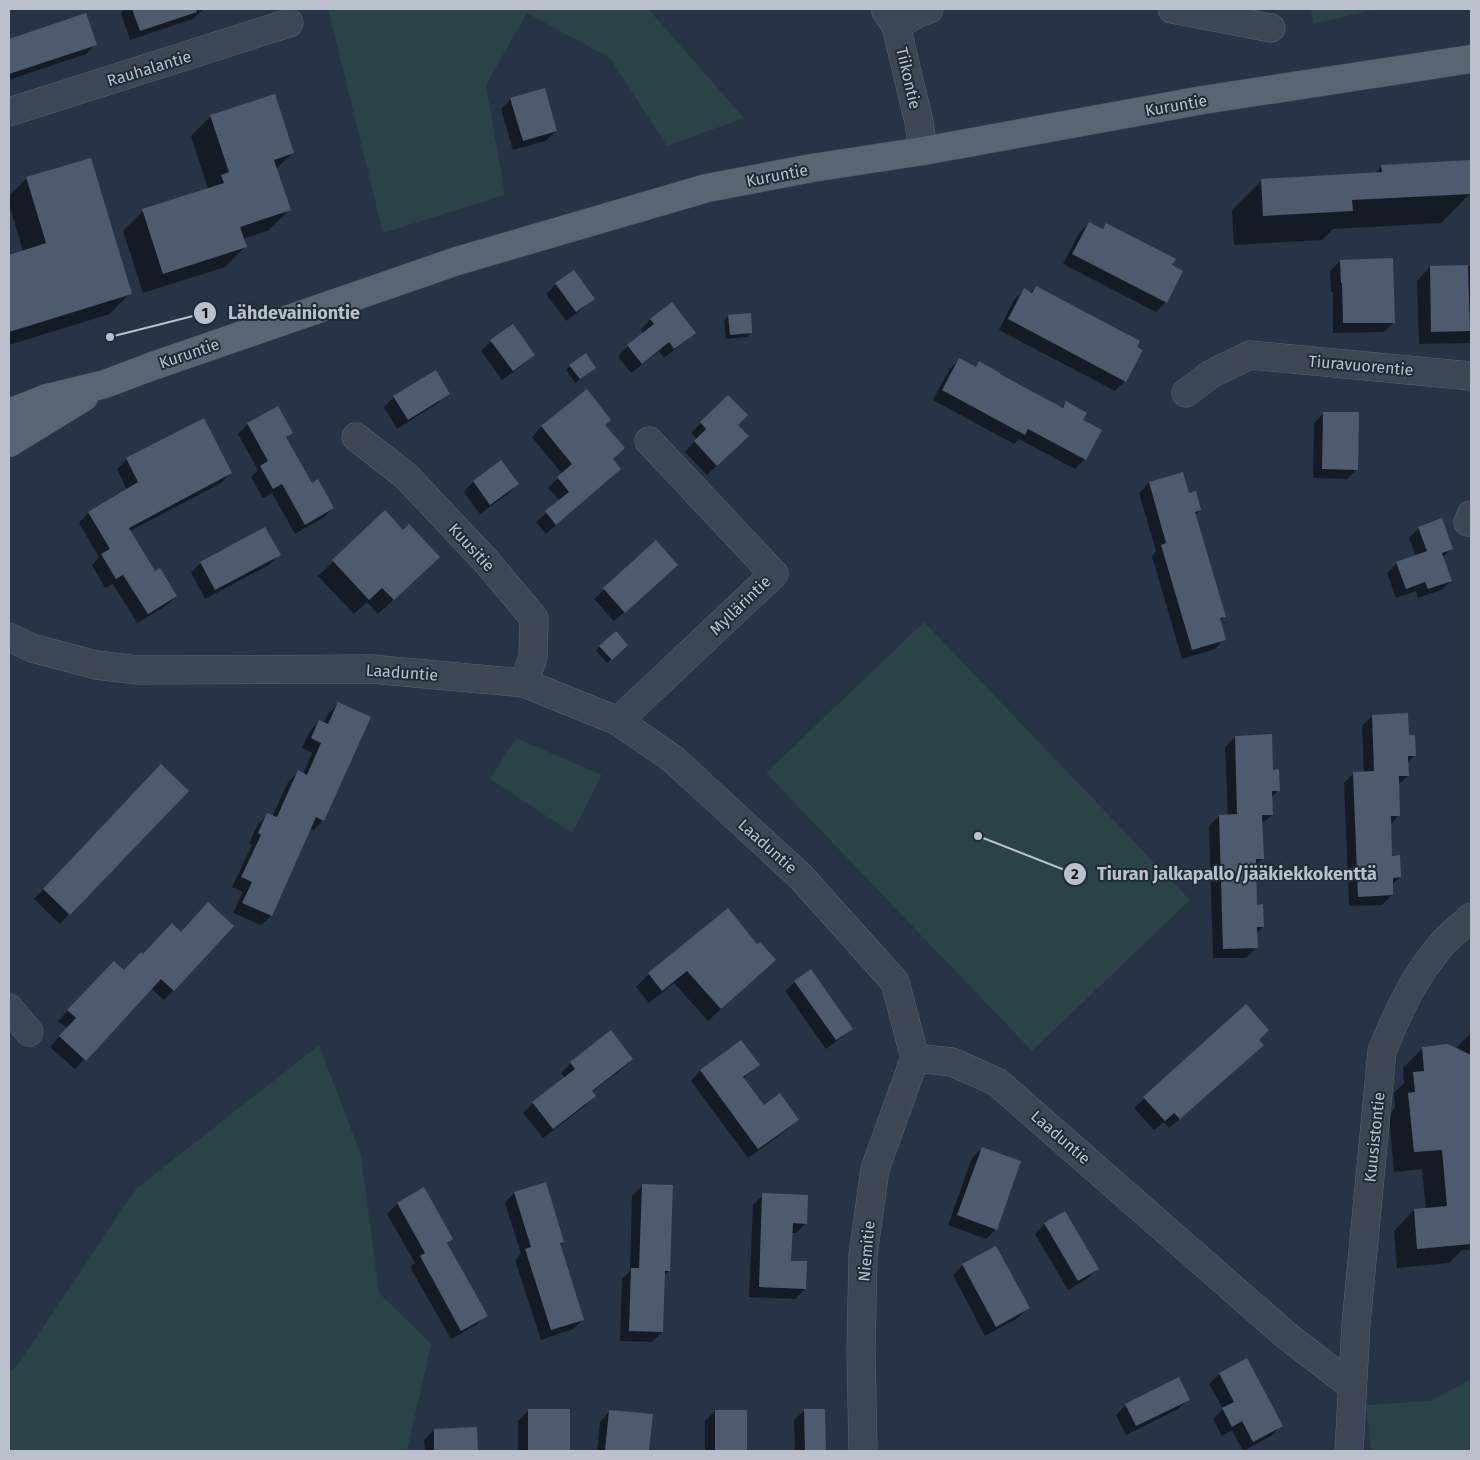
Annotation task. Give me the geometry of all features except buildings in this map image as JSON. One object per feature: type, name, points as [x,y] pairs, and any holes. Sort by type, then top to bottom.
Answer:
[{"type":"main road","name":"Kuruntie","points":[[9,413],[47,398],[105,384],[150,366],[457,261],[707,188],[1203,100],[1471,59]]},
{"type":"main road","name":"Kuruntie","points":[[9,443],[105,384]]},
{"type":"street","points":[[891,18],[929,9]]},
{"type":"street","points":[[1172,9],[1271,28]]},
{"type":"street","name":"Tiikontie","points":[[891,18],[919,122],[923,151]]},
{"type":"street","name":"Rauhalantie","points":[[9,112],[289,24]]},
{"type":"street","name":"Tiuravuorentie","points":[[1186,393],[1211,374],[1250,354],[1471,376]]},
{"type":"street","name":"Kuusitie","points":[[356,436],[406,476],[486,561],[534,618],[533,657],[524,683]]},
{"type":"street","name":"Myllärintie","points":[[618,721],[774,574],[650,440]]},
{"type":"street","name":"Laaduntie","points":[[9,636],[32,648],[87,662],[138,670],[371,669],[524,683],[618,721],[673,759],[801,876],[895,982],[915,1058],[952,1062],[997,1082],[1287,1336],[1352,1386]]},
{"type":"street","name":"Kuusistontie","points":[[1349,1451],[1356,1324],[1382,1052],[1399,1010],[1424,966],[1444,942],[1471,917]]},
{"type":"street","points":[[9,1008],[29,1032]]},
{"type":"street","name":"Niemitie","points":[[863,1451],[861,1350],[863,1255],[875,1169],[915,1058]]},
{"type":"green space","points":[[328,9],[648,9],[744,118],[667,146],[610,58],[527,13],[486,85],[505,195],[383,233]]},
{"type":"green space","points":[[1311,9],[1375,9],[1313,24]]},
{"type":"green space","points":[[924,622],[1190,900],[1032,1051],[766,773]]},
{"type":"green space","points":[[516,738],[602,775],[572,833],[490,779]]},
{"type":"green space","points":[[319,1045],[361,1155],[379,1293],[431,1344],[407,1451],[9,1451],[9,1371],[17,1366],[136,1189]]},
{"type":"green space","points":[[1471,1379],[1471,1451],[1371,1451],[1366,1405],[1431,1401]]},
{"type":"place","name":"Lähdevainiontie","points":[[110,337]]},
{"type":"place","name":"Tiuran jalkapallo/jääkiekkokenttä","points":[[978,836]]}]
